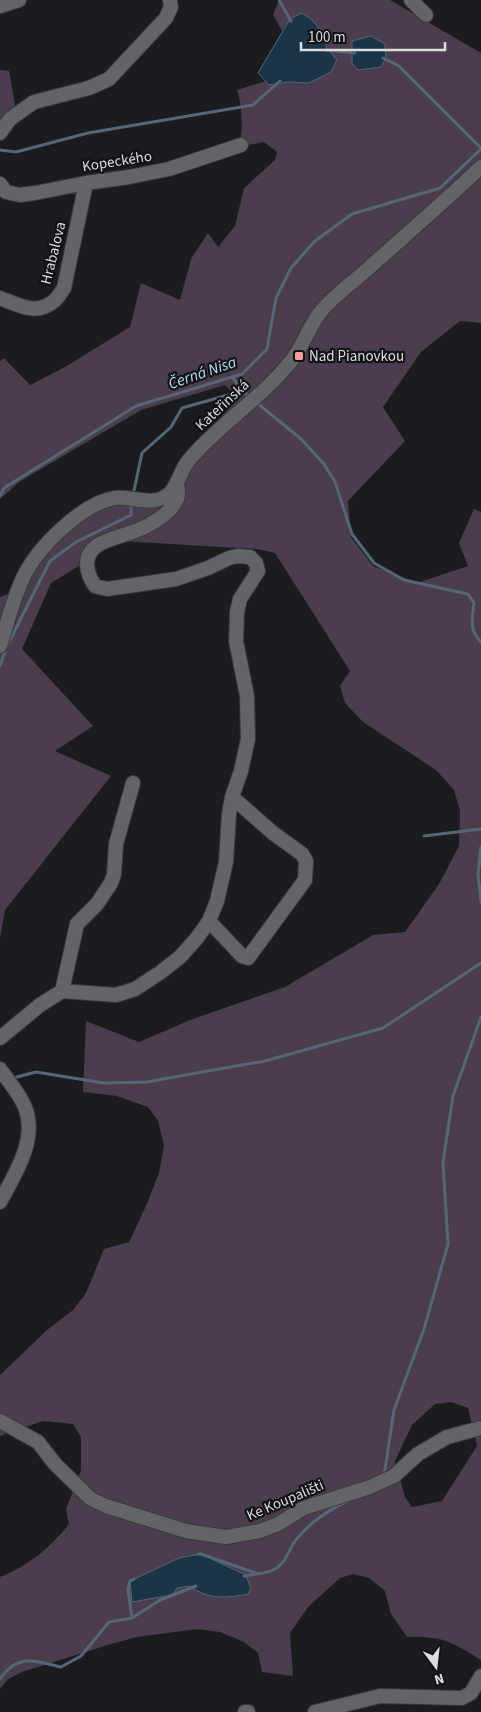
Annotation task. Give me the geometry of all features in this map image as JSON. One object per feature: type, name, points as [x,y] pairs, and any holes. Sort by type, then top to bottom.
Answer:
[{"type":"street","points":[[0,6],[19,0]]},
{"type":"street","points":[[0,134],[10,119],[34,102],[89,88],[109,79],[166,18],[170,7],[170,0]]},
{"type":"street","points":[[411,0],[426,15]]},
{"type":"street","name":"Kopeckého","points":[[0,184],[6,192],[20,195],[169,169],[241,145]]},
{"type":"street","name":"Kateřinská","points":[[0,646],[23,577],[42,549],[72,521],[94,505],[116,498],[148,502],[160,499],[170,493],[177,483],[180,472],[188,461],[292,360],[322,309],[481,167]]},
{"type":"street","name":"Hrabalova","points":[[0,298],[28,309],[41,308],[54,301],[64,288],[86,183]]},
{"type":"street","points":[[0,1038],[40,1005],[62,991],[116,995],[136,989],[180,957],[209,921],[217,901],[226,862],[232,797],[241,772],[248,739],[247,696],[236,641],[237,612],[240,599],[258,571],[256,563],[250,557],[238,556],[176,579],[107,589],[95,586],[86,570],[92,551],[98,545],[136,531],[158,519],[169,510],[178,496],[177,483]]},
{"type":"street","points":[[62,991],[78,924],[111,884],[114,874],[116,844],[133,783]]},
{"type":"street","points":[[209,921],[242,956],[248,958],[305,880],[306,861],[302,854],[273,833],[232,797]]},
{"type":"street","points":[[0,1202],[18,1170],[28,1139],[29,1121],[23,1102],[5,1077]]},
{"type":"street","name":"Ke Koupališti","points":[[0,1421],[38,1442],[55,1464],[91,1499],[106,1506],[186,1531],[226,1537],[245,1534],[278,1524],[304,1508],[384,1481],[394,1476],[418,1454],[447,1437],[481,1428]]},
{"type":"street","points":[[315,1712],[380,1696],[462,1698],[471,1693],[481,1676]]},
{"type":"shaded area","points":[[279,0],[390,0],[481,53],[481,323],[460,321],[421,352],[383,407],[405,441],[348,501],[351,537],[373,566],[417,583],[468,566],[459,543],[474,509],[481,512],[481,1660],[446,1641],[407,1637],[391,1614],[385,1591],[369,1578],[353,1574],[340,1578],[308,1607],[290,1633],[293,1676],[262,1672],[258,1653],[244,1642],[220,1632],[197,1629],[137,1637],[111,1644],[22,1672],[8,1679],[0,1689],[0,1577],[29,1562],[54,1541],[69,1524],[66,1509],[81,1470],[81,1437],[73,1424],[43,1421],[0,1436],[0,1375],[47,1330],[73,1310],[86,1293],[104,1249],[129,1242],[159,1173],[164,1145],[158,1121],[148,1107],[117,1096],[83,1092],[86,1021],[139,1042],[190,1020],[285,987],[373,935],[405,932],[439,884],[459,846],[460,811],[454,790],[436,770],[363,722],[345,703],[340,686],[350,671],[275,553],[257,549],[120,541],[51,583],[22,649],[93,726],[55,751],[111,776],[5,910],[0,938],[0,597],[8,594],[28,559],[92,501],[161,494],[187,456],[237,397],[225,385],[141,410],[19,482],[0,499],[0,361],[4,358],[30,385],[65,367],[130,327],[141,283],[180,300],[191,259],[208,233],[218,247],[235,226],[244,188],[275,160],[277,152],[264,142],[238,147],[242,119],[237,90],[266,81],[269,85],[288,82],[309,83],[331,53],[326,47],[324,36],[312,20],[290,19],[282,31],[273,15]],"holes":[[[451,1402],[468,1408],[477,1446],[442,1501],[412,1507],[405,1497],[395,1461],[412,1425],[435,1404]],[[201,1554],[218,1563],[196,1590],[191,1586],[177,1588],[172,1595],[132,1602],[131,1581],[179,1558]]]},
{"type":"shaded area","points":[[0,70],[9,71],[16,110],[0,124]]},
{"type":"water","points":[[302,13],[312,20],[325,36],[326,47],[337,60],[331,72],[309,83],[288,82],[269,85],[258,73],[290,19]]},
{"type":"water","points":[[371,36],[385,44],[386,58],[381,67],[358,70],[352,63],[352,41]]},
{"type":"water","points":[[201,1554],[246,1575],[251,1589],[248,1594],[218,1597],[203,1594],[190,1586],[177,1588],[172,1595],[132,1602],[130,1581],[179,1558]]},
{"type":"waterway","points":[[279,0],[291,21]]},
{"type":"waterway","points":[[326,50],[355,53]]},
{"type":"waterway","points":[[383,58],[399,66],[481,148]]},
{"type":"waterway","points":[[0,150],[16,152],[88,133],[253,105],[280,81]]},
{"type":"waterway","name":"Černá Nisa","points":[[0,496],[4,488],[136,406],[242,374],[267,349],[276,298],[291,268],[315,241],[352,214],[440,188],[481,149]]},
{"type":"waterway","points":[[233,378],[242,391],[250,397]]},
{"type":"waterway","points":[[133,495],[142,453],[171,427],[182,408],[242,391]]},
{"type":"waterway","points":[[257,403],[301,439],[324,464],[335,482],[352,534],[374,563],[404,580],[468,594],[474,603],[473,629],[481,642]]},
{"type":"waterway","points":[[0,666],[6,648],[50,561],[76,542],[131,515],[131,504]]},
{"type":"waterway","points":[[424,836],[481,829]]},
{"type":"waterway","points":[[481,847],[478,874],[481,902]]},
{"type":"waterway","points":[[13,1078],[36,1072],[104,1083],[146,1082],[265,1061],[383,1028],[481,963]]},
{"type":"waterway","points":[[384,1476],[394,1410],[424,1329],[448,1244],[443,1162],[453,1096],[481,1017]]},
{"type":"waterway","points":[[244,1576],[275,1569],[284,1560],[295,1541],[312,1523],[348,1501]]},
{"type":"waterway","points":[[198,1554],[256,1573]]},
{"type":"waterway","points":[[132,1618],[128,1589],[130,1581],[134,1579]]},
{"type":"waterway","points":[[0,1679],[13,1665],[20,1662],[35,1661],[61,1667],[81,1656],[109,1622],[132,1618],[160,1600],[196,1586]]},
{"type":"place","name":"Nad Pianovkou","points":[[299,356]]}]
